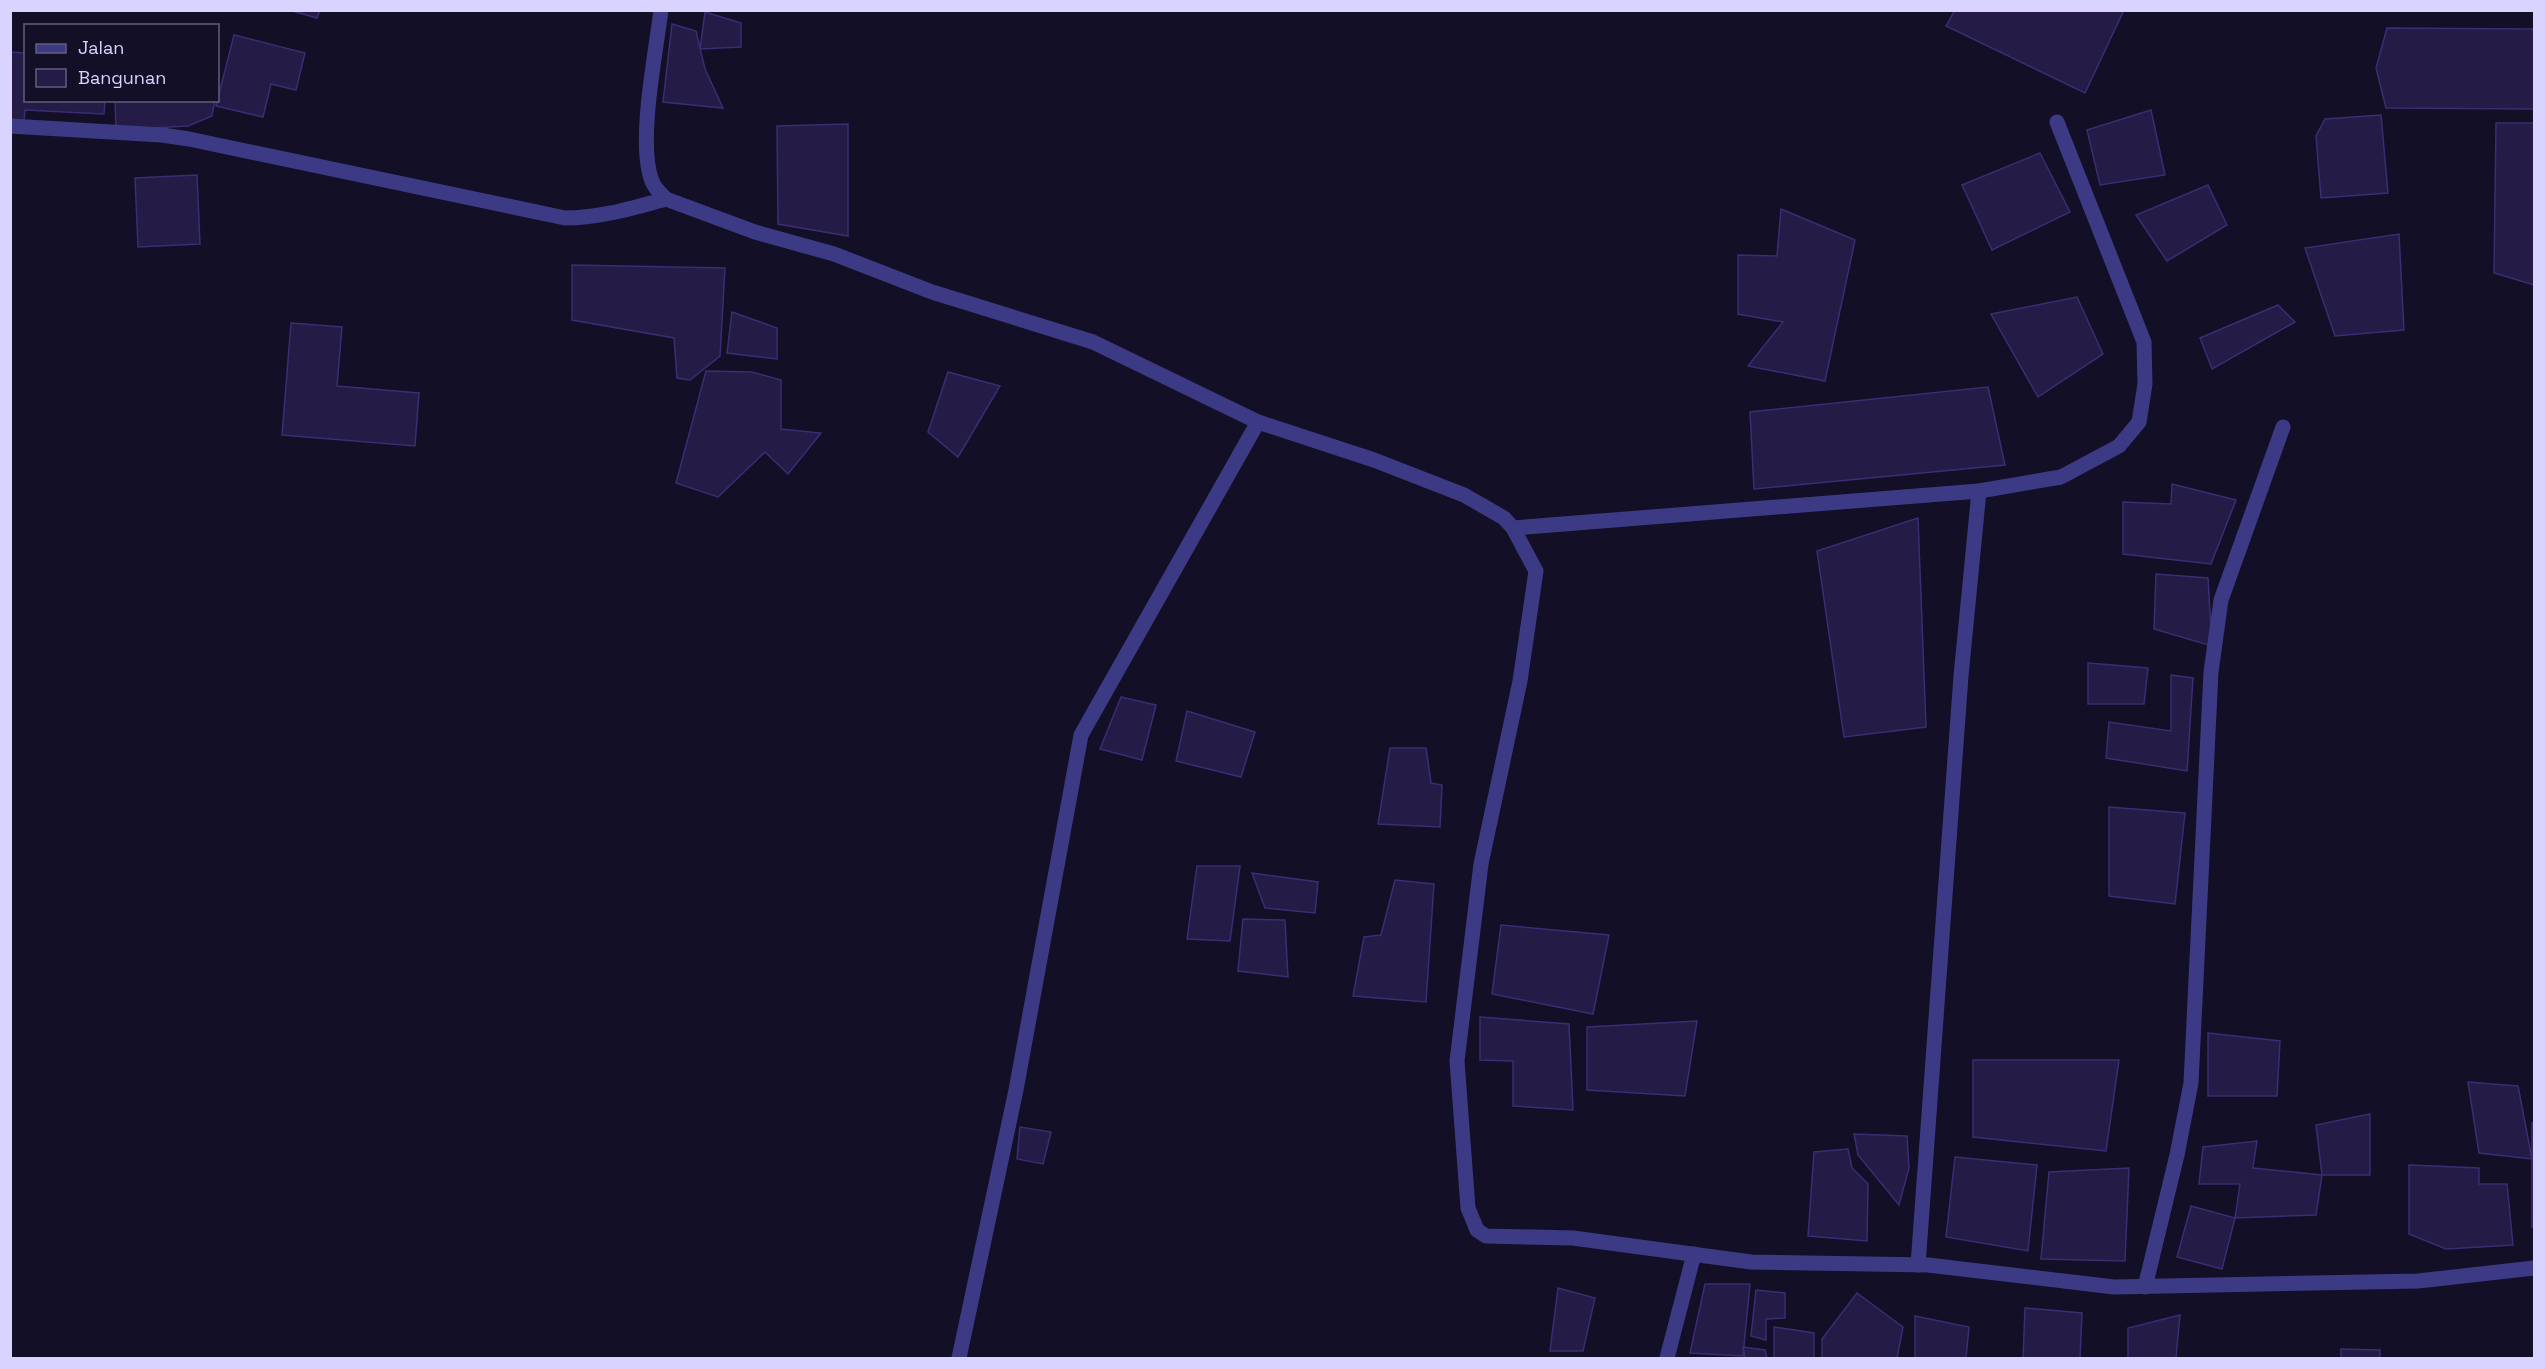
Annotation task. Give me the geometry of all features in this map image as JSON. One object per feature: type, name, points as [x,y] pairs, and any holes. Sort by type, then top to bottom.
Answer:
[{"type":"street","points":[[661,10],[647,118],[647,159],[655,189],[666,199],[755,231],[834,254],[932,292],[1093,342],[1258,422],[1374,460],[1464,495],[1504,518],[1513,528],[1536,571],[1520,681],[1481,864],[1457,1061],[1468,1208],[1477,1230],[1486,1236],[1573,1238],[1751,1262],[1918,1265],[2114,1287],[2418,1281],[2535,1268]]},
{"type":"street","points":[[1513,528],[1979,491],[2061,477],[2119,446],[2139,422],[2145,384],[2144,342],[2057,122]]},
{"type":"street","points":[[10,126],[162,135],[189,139],[565,218],[587,218],[611,214],[666,199]]},
{"type":"street","points":[[959,1359],[1018,1081],[1081,735],[1258,422]]},
{"type":"street","points":[[2145,1287],[2177,1155],[2191,1083],[2211,672],[2217,623],[2221,600],[2283,427]]},
{"type":"street","points":[[1918,1265],[1961,676],[1979,491]]},
{"type":"street","points":[[1667,1359],[1694,1254]]},
{"type":"building","points":[[289,10],[320,10],[317,18]]},
{"type":"building","points":[[1955,10],[2124,10],[2085,93],[1946,26]]},
{"type":"building","points":[[705,12],[741,23],[741,47],[700,49]]},
{"type":"building","points":[[672,24],[696,31],[705,69],[723,108],[663,102]]},
{"type":"building","points":[[2387,28],[2534,29],[2534,109],[2386,108],[2376,68]]},
{"type":"building","points":[[234,35],[305,53],[296,90],[271,84],[263,117],[216,106],[219,102]]},
{"type":"building","points":[[10,52],[24,53],[24,102],[105,102],[104,114],[25,110],[24,120],[10,120]]},
{"type":"building","points":[[115,102],[215,102],[212,116],[188,126],[116,130]]},
{"type":"building","points":[[2151,110],[2165,175],[2100,185],[2087,130]]},
{"type":"building","points":[[2381,115],[2388,193],[2321,198],[2316,136],[2325,119]]},
{"type":"building","points":[[2496,123],[2534,123],[2534,285],[2494,273]]},
{"type":"building","points":[[848,124],[848,236],[778,224],[777,126]]},
{"type":"building","points":[[2040,153],[2070,212],[1992,250],[1962,185]]},
{"type":"building","points":[[197,175],[200,244],[138,247],[135,178]]},
{"type":"building","points":[[2208,185],[2227,225],[2167,261],[2136,215]]},
{"type":"building","points":[[1781,209],[1855,240],[1825,381],[1748,366],[1783,322],[1738,314],[1738,255],[1777,256]]},
{"type":"building","points":[[2399,234],[2404,330],[2335,336],[2305,248]]},
{"type":"building","points":[[572,265],[725,268],[720,356],[690,380],[677,378],[674,338],[572,320]]},
{"type":"building","points":[[2077,297],[2103,354],[2038,397],[1991,314]]},
{"type":"building","points":[[2278,305],[2295,322],[2212,369],[2200,338]]},
{"type":"building","points":[[732,312],[777,328],[777,359],[727,353]]},
{"type":"building","points":[[291,323],[342,327],[337,386],[419,393],[415,446],[282,435]]},
{"type":"building","points":[[706,371],[752,372],[781,380],[781,429],[821,433],[788,474],[765,452],[718,497],[676,483]]},
{"type":"building","points":[[948,372],[1000,386],[958,457],[928,432]]},
{"type":"building","points":[[1988,387],[2005,465],[1754,489],[1750,412]]},
{"type":"building","points":[[2172,484],[2236,500],[2211,564],[2123,554],[2123,502],[2171,504]]},
{"type":"building","points":[[1918,518],[1926,727],[1844,737],[1817,551]]},
{"type":"building","points":[[2156,574],[2208,578],[2212,646],[2154,629]]},
{"type":"building","points":[[2088,663],[2148,668],[2144,704],[2088,704]]},
{"type":"building","points":[[2171,675],[2193,678],[2187,771],[2106,758],[2109,722],[2171,731]]},
{"type":"building","points":[[1121,697],[1156,705],[1142,760],[1100,749]]},
{"type":"building","points":[[1187,711],[1255,732],[1241,777],[1176,761]]},
{"type":"building","points":[[1390,748],[1426,748],[1431,783],[1442,785],[1440,827],[1378,824]]},
{"type":"building","points":[[2109,807],[2185,813],[2175,904],[2109,896]]},
{"type":"building","points":[[1197,866],[1240,866],[1230,941],[1187,939]]},
{"type":"building","points":[[1252,873],[1318,882],[1315,913],[1265,908]]},
{"type":"building","points":[[1395,880],[1434,884],[1426,1002],[1353,996],[1364,937],[1381,935]]},
{"type":"building","points":[[1243,919],[1285,920],[1288,977],[1238,971]]},
{"type":"building","points":[[1501,925],[1609,935],[1593,1014],[1492,994]]},
{"type":"building","points":[[1480,1017],[1569,1024],[1573,1110],[1513,1106],[1513,1061],[1480,1060]]},
{"type":"building","points":[[1697,1021],[1685,1096],[1587,1090],[1587,1027]]},
{"type":"building","points":[[2208,1033],[2280,1041],[2277,1096],[2208,1096]]},
{"type":"building","points":[[1973,1060],[2119,1060],[2106,1151],[1973,1137]]},
{"type":"building","points":[[2468,1082],[2518,1086],[2532,1159],[2479,1153]]},
{"type":"building","points":[[2370,1114],[2370,1175],[2322,1175],[2316,1125]]},
{"type":"building","points":[[2534,1122],[2534,1227],[2532,1227],[2532,1123]]},
{"type":"building","points":[[1020,1127],[1051,1132],[1043,1164],[1017,1159]]},
{"type":"building","points":[[1854,1134],[1907,1136],[1909,1168],[1899,1205],[1858,1155]]},
{"type":"building","points":[[2257,1141],[2253,1168],[2322,1175],[2316,1215],[2235,1218],[2240,1184],[2199,1184],[2203,1147]]},
{"type":"building","points":[[1848,1149],[1852,1168],[1868,1184],[1867,1241],[1808,1236],[1814,1152]]},
{"type":"building","points":[[1955,1157],[2037,1165],[2028,1251],[1946,1237]]},
{"type":"building","points":[[2409,1165],[2479,1168],[2479,1184],[2507,1184],[2513,1245],[2446,1249],[2409,1234]]},
{"type":"building","points":[[2129,1168],[2125,1261],[2041,1259],[2049,1172]]},
{"type":"building","points":[[2191,1206],[2235,1218],[2222,1269],[2177,1257]]},
{"type":"building","points":[[1705,1284],[1750,1284],[1743,1356],[1690,1353]]},
{"type":"building","points":[[1558,1288],[1595,1298],[1583,1351],[1550,1351]]},
{"type":"building","points":[[1756,1290],[1785,1293],[1785,1318],[1766,1319],[1766,1340],[1751,1336]]},
{"type":"building","points":[[1857,1293],[1903,1327],[1897,1358],[1822,1358],[1822,1339]]},
{"type":"building","points":[[2025,1308],[2082,1313],[2080,1358],[2023,1358]]},
{"type":"building","points":[[2180,1315],[2176,1358],[2128,1358],[2128,1328]]},
{"type":"building","points":[[1915,1316],[1969,1327],[1966,1358],[1915,1358]]},
{"type":"building","points":[[1774,1327],[1814,1333],[1814,1358],[1774,1358]]},
{"type":"building","points":[[1743,1347],[1765,1350],[1767,1358],[1745,1358]]},
{"type":"building","points":[[2341,1349],[2380,1350],[2380,1358],[2341,1358]]}]
